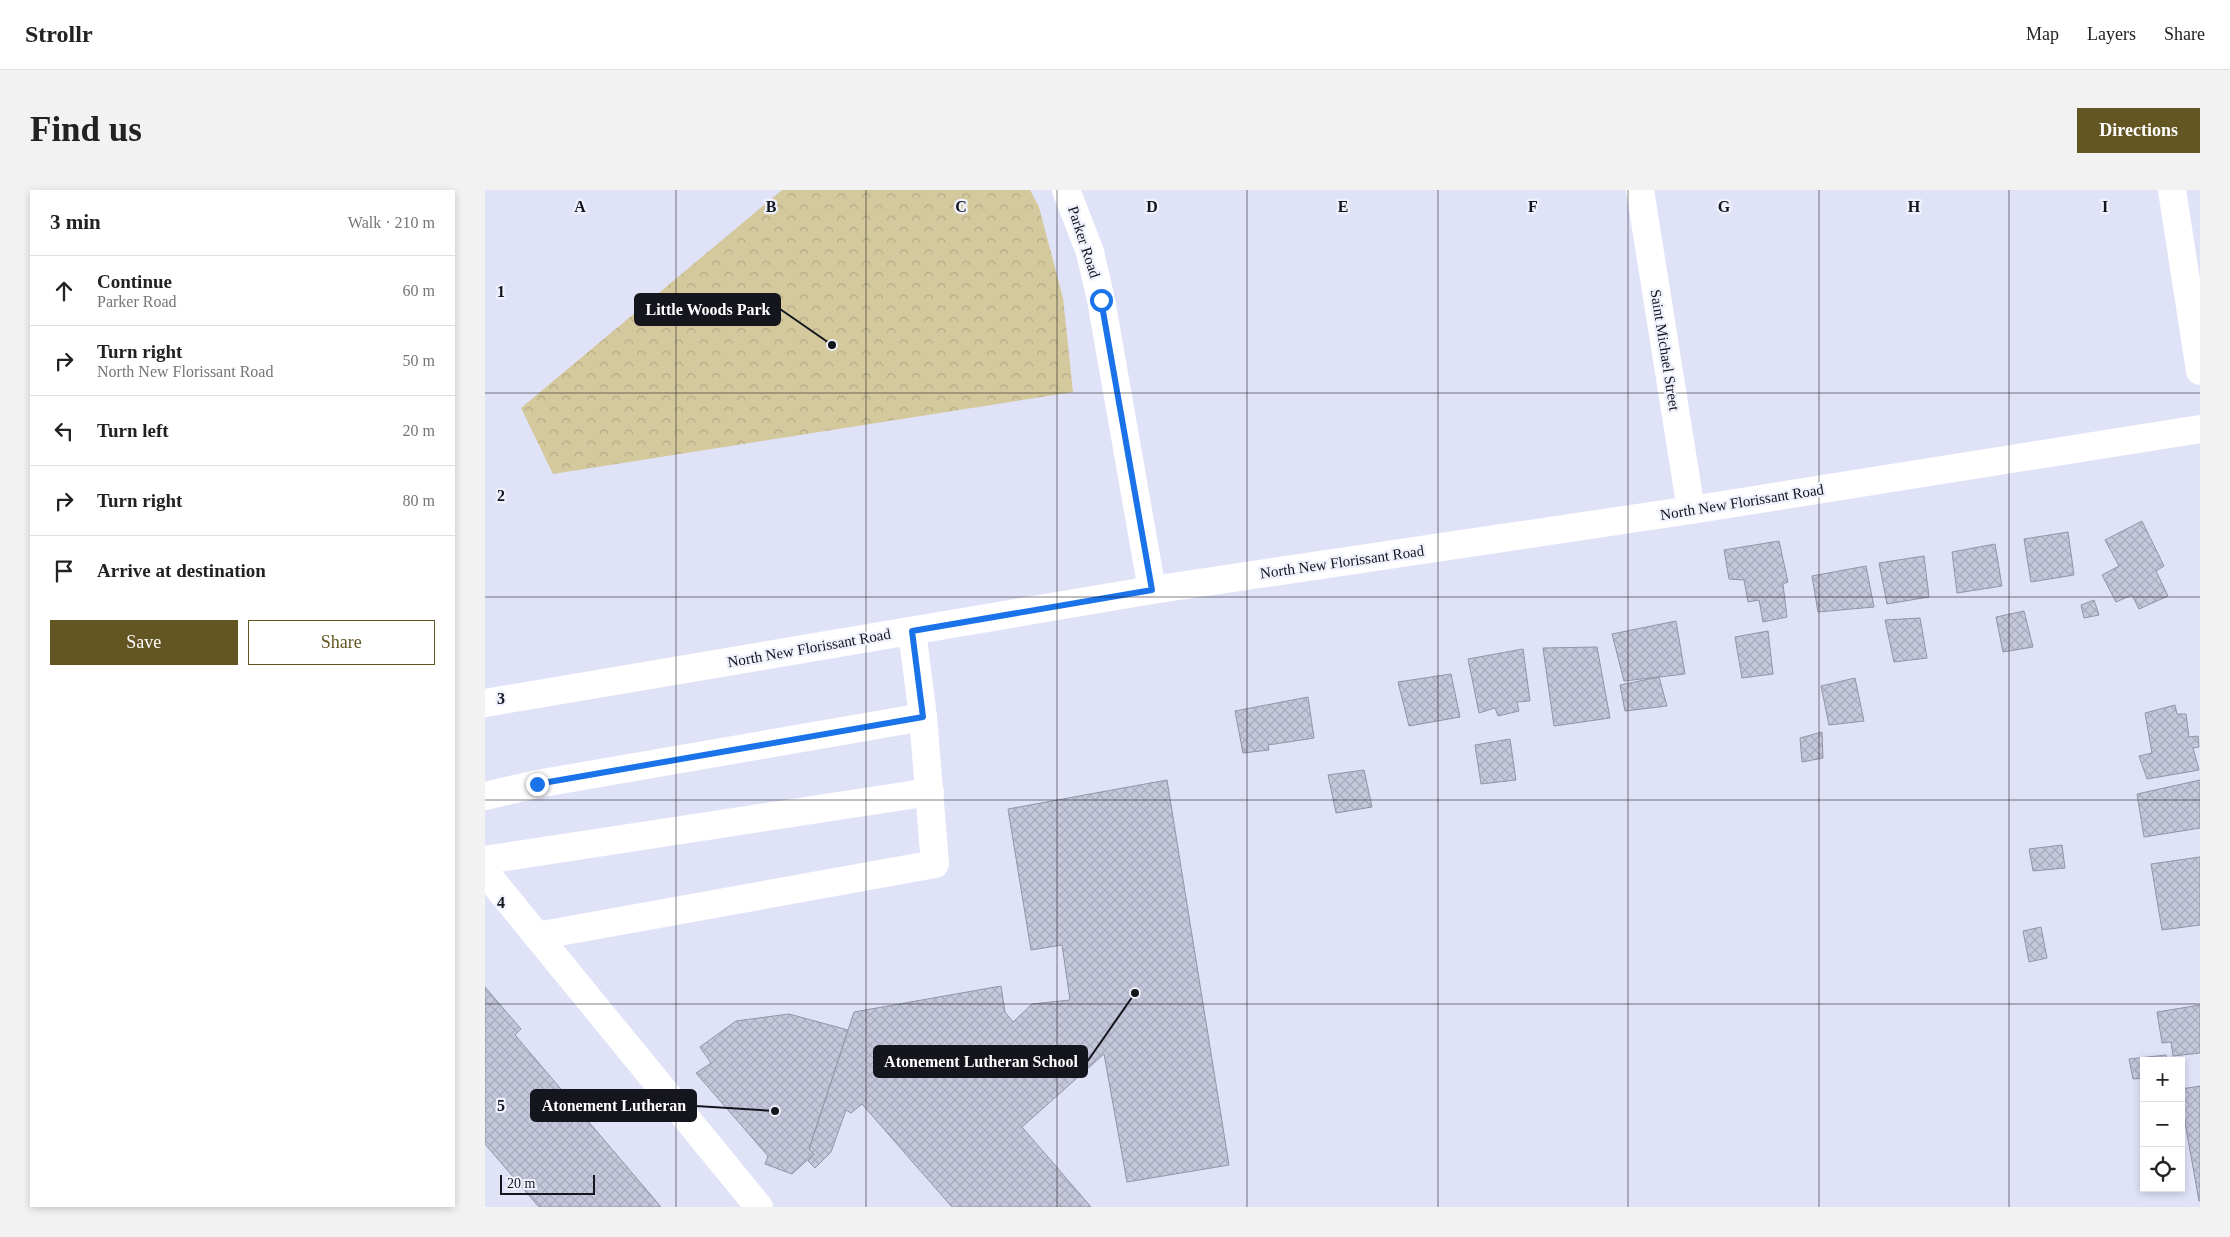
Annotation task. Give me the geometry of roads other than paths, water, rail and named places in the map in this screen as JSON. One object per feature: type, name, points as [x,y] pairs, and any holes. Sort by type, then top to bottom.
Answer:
[{"type":"main road","name":"Parker Road","points":[[1066,190],[1090,252],[1101,300],[1152,590]]},
{"type":"main road","name":"Saint Michael Street","points":[[1639,190],[1691,510]]},
{"type":"main road","points":[[2172,190],[2200,372]]},
{"type":"main road","name":"North New Florissant Road","points":[[485,703],[1152,590],[1691,510],[2200,429]]},
{"type":"main road","points":[[537,936],[935,864],[931,792],[912,631]]},
{"type":"main road","points":[[485,796],[547,782],[923,717]]},
{"type":"main road","points":[[485,860],[931,792]]},
{"type":"main road","points":[[485,872],[759,1207]]},
{"type":"place","name":"Little Woods Park","points":[[832,345]]},
{"type":"place","name":"Atonement Lutheran School","points":[[1135,993]]},
{"type":"place","name":"Atonement Lutheran","points":[[775,1111]]}]
